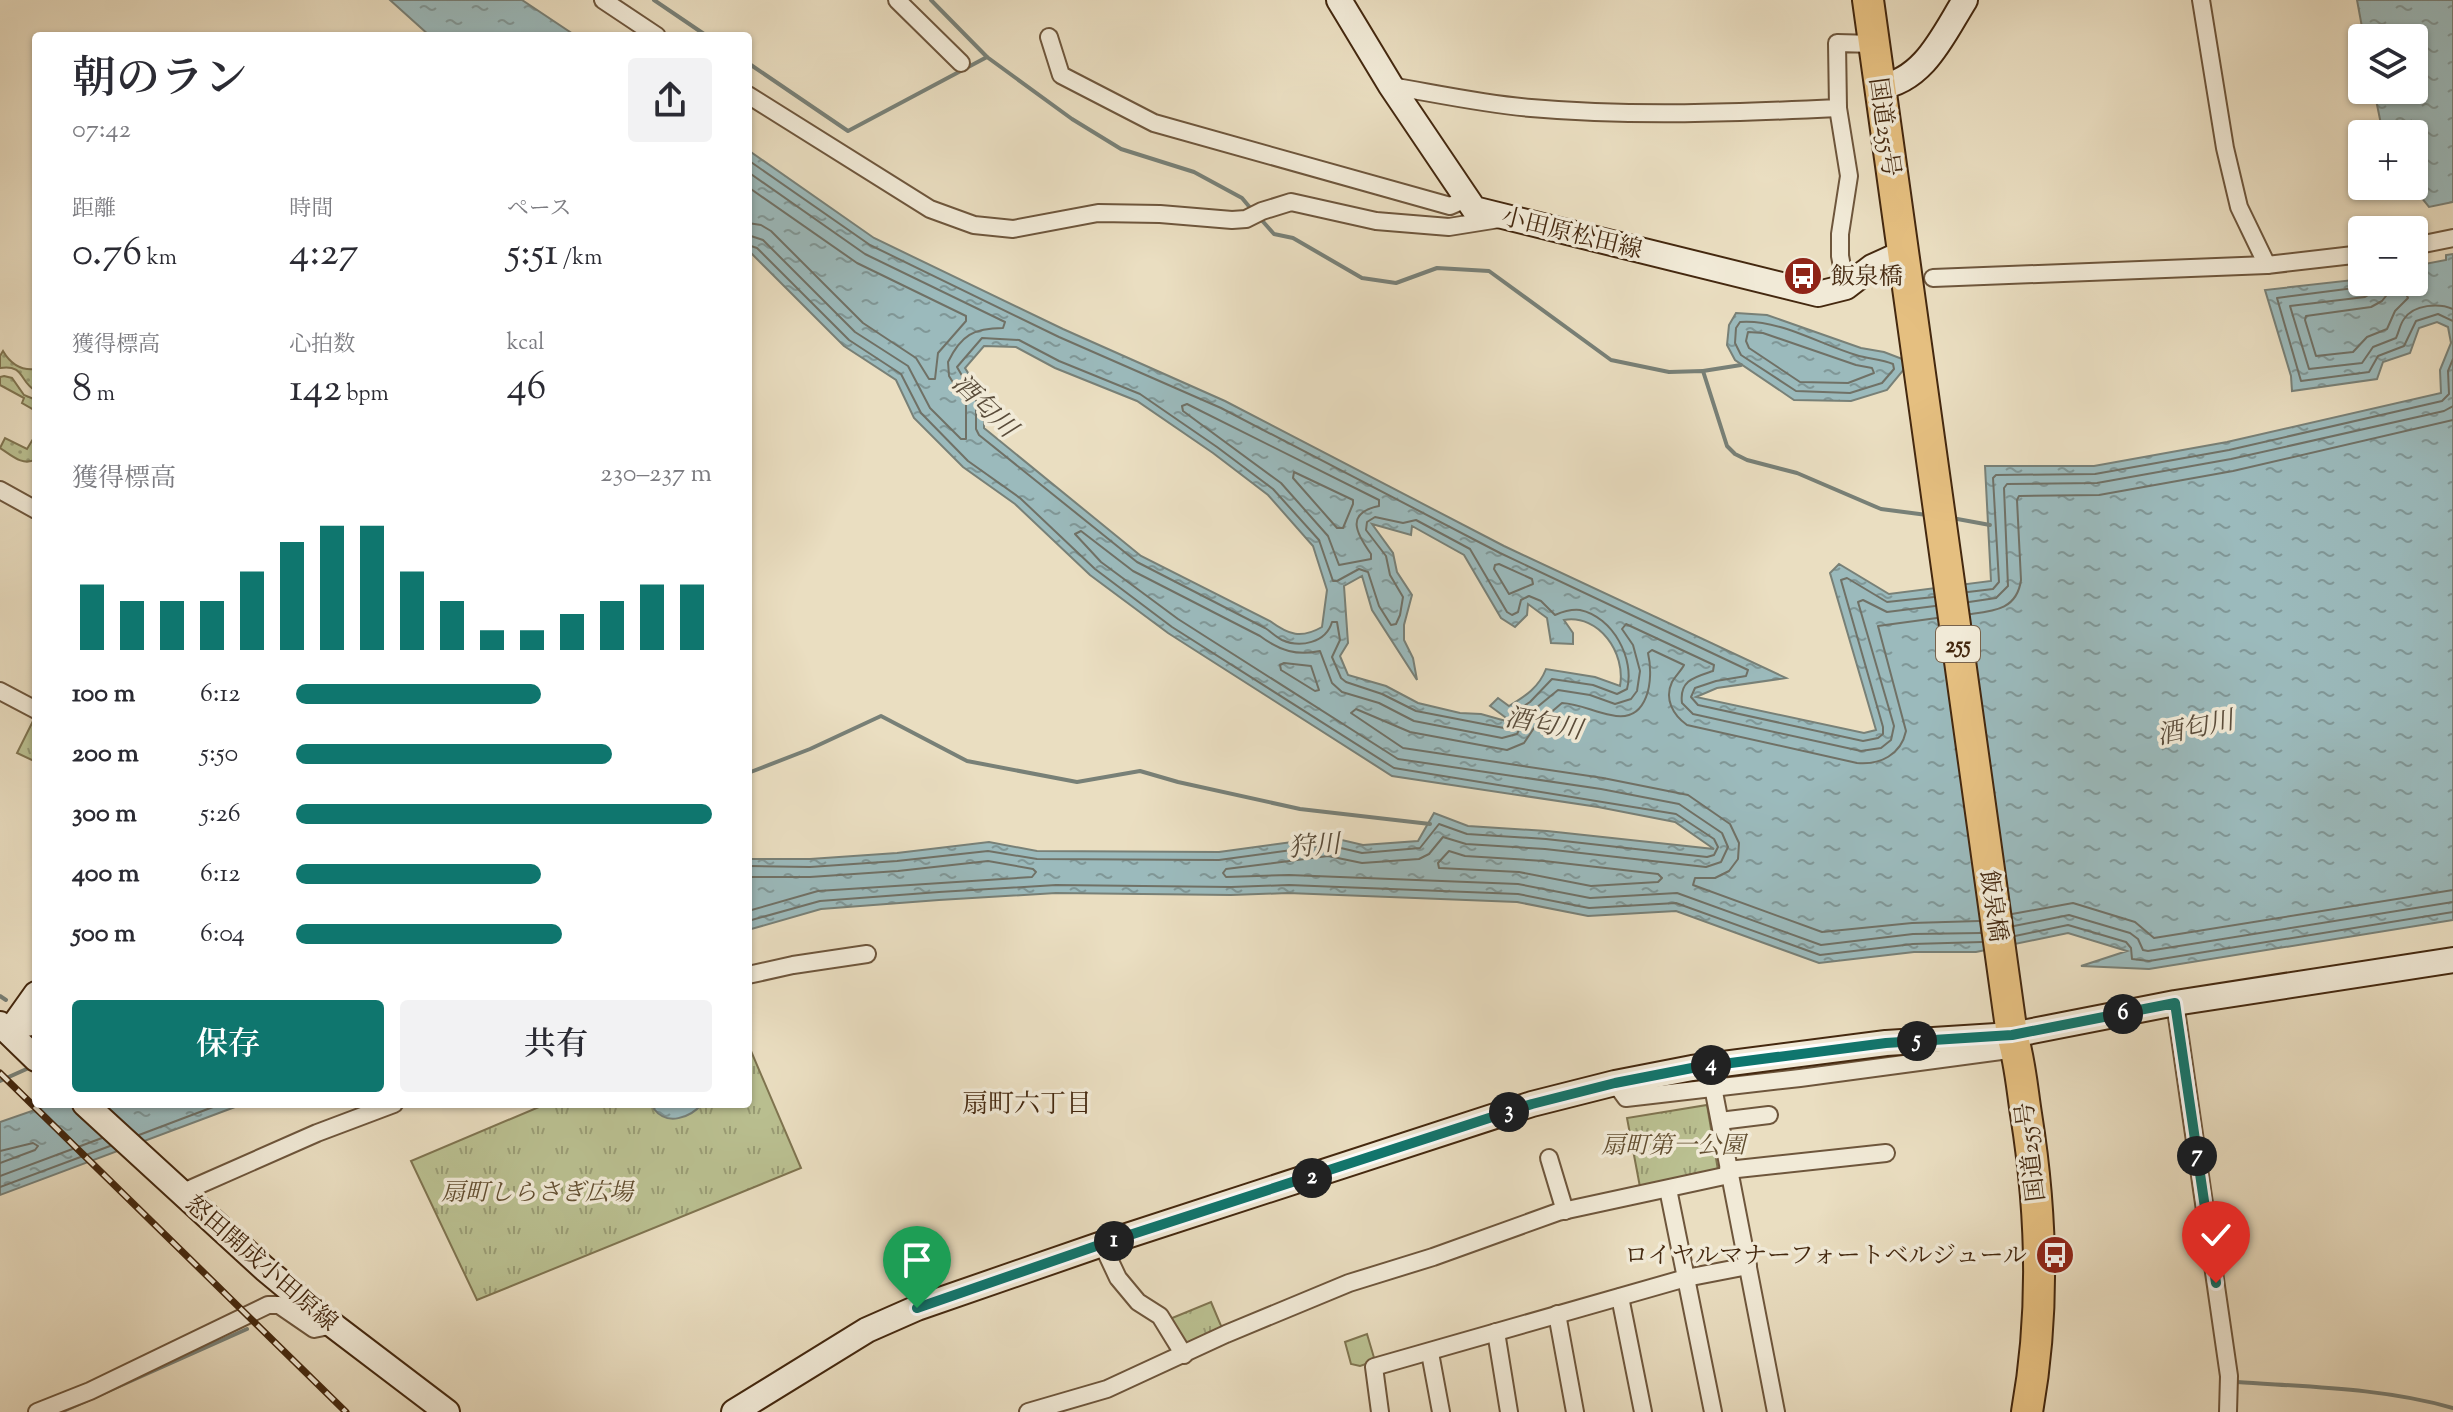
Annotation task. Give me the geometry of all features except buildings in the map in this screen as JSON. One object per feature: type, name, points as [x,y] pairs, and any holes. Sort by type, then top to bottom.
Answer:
[{"type":"highway","name":"国道255号","points":[[1868,0],[1903,253]]},
{"type":"highway","name":"飯泉橋","points":[[1903,253],[2014,1042]]},
{"type":"highway","name":"国道255号","points":[[2014,1042],[2032,1153],[2041,1260],[2040,1318],[2027,1412]]},
{"type":"street","points":[[603,0],[651,32]]},
{"type":"street","points":[[897,0],[961,63]]},
{"type":"street","points":[[1049,37],[1061,75],[1154,123],[1450,206],[1466,199],[1391,86],[1339,0]]},
{"type":"street","points":[[1879,87],[1901,83],[1923,66],[1965,0]]},
{"type":"street","points":[[2201,0],[2225,148],[2239,207],[2267,265]]},
{"type":"street","points":[[1846,287],[1840,256],[1840,234],[1849,176],[1838,108],[1837,43],[1874,44]]},
{"type":"street","points":[[1391,86],[1527,108],[1570,111],[1701,114],[1838,108]]},
{"type":"street","points":[[752,98],[930,209],[974,225],[1013,229],[1098,213],[1246,219],[1291,202],[1376,221],[1449,227],[1508,218]]},
{"type":"street","name":"小田原松田線","points":[[1466,199],[1474,209],[1818,294],[1846,287],[1872,267],[1903,253]]},
{"type":"street","points":[[2428,243],[2453,238]]},
{"type":"street","points":[[1933,278],[2267,265],[2348,256]]},
{"type":"street","points":[[0,490],[32,508]]},
{"type":"street","points":[[0,691],[32,708]]},
{"type":"street","points":[[752,974],[867,954]]},
{"type":"street","points":[[1615,1083],[1626,1098],[1800,1078],[2014,1042],[2175,1003],[2453,960]]},
{"type":"street","points":[[4,1028],[32,998]]},
{"type":"street","points":[[2175,1003],[2229,1376],[2228,1412]]},
{"type":"street","points":[[4,1028],[32,1026]]},
{"type":"street","points":[[4,1028],[32,1054]]},
{"type":"street","points":[[734,1412],[867,1330],[917,1308],[1102,1244],[1532,1104],[1692,1068],[1886,1043],[2014,1042]]},
{"type":"street","points":[[1713,1087],[1776,1412]]},
{"type":"street","name":"怒田開成小田原線","points":[[89,1108],[176,1189],[330,1323],[447,1412]]},
{"type":"street","points":[[176,1189],[383,1108]]},
{"type":"street","points":[[1720,1121],[1769,1115]]},
{"type":"street","points":[[1028,1412],[1107,1389],[1226,1334],[1349,1283],[1565,1211],[1668,1189],[1728,1172],[1886,1153]]},
{"type":"street","points":[[1549,1158],[1565,1211]]},
{"type":"street","points":[[1668,1189],[1713,1412]]},
{"type":"street","points":[[1102,1244],[1118,1278],[1138,1302],[1160,1316],[1184,1355]]},
{"type":"street","points":[[1380,1412],[1374,1367],[1686,1278],[1748,1266]]},
{"type":"street","points":[[1620,1297],[1643,1412]]},
{"type":"street","points":[[37,1412],[90,1391],[268,1305],[279,1305],[314,1329],[330,1323]]},
{"type":"street","points":[[1557,1314],[1575,1412]]},
{"type":"street","points":[[1496,1332],[1509,1412]]},
{"type":"street","points":[[1430,1353],[1441,1412]]},
{"type":"green space","points":[[3,351],[16,365],[32,369],[32,388],[18,371],[0,368]]},
{"type":"green space","points":[[0,377],[12,378],[24,395],[32,398],[32,409],[22,403],[24,398],[0,385]]},
{"type":"green space","points":[[5,438],[27,449],[32,441],[32,461],[26,462],[0,448]]},
{"type":"green space","points":[[32,723],[32,760],[17,753]]},
{"type":"green space","name":"扇町しらさぎ広場","points":[[752,1053],[801,1168],[477,1300],[411,1161],[537,1108],[752,1108]]},
{"type":"green space","name":"扇町第一公園","points":[[1707,1105],[1718,1170],[1640,1187],[1627,1118]]},
{"type":"green space","points":[[1211,1302],[1222,1328],[1182,1351],[1160,1323]]},
{"type":"green space","points":[[1367,1334],[1375,1361],[1360,1366],[1351,1364],[1345,1342]]},
{"type":"water","points":[[390,0],[522,0],[570,32],[426,32]]},
{"type":"water","points":[[2357,0],[2453,0],[2453,202],[2429,207],[2423,200],[2428,200],[2428,120],[2380,120],[2377,104],[2428,104],[2428,24],[2361,24]]},
{"type":"water","points":[[752,153],[874,238],[1063,329],[1225,401],[1504,546],[1786,678],[1717,688],[1696,697],[1864,733],[1876,730],[1830,573],[1839,564],[1889,594],[1991,581],[1985,466],[2094,466],[2227,442],[2441,393],[2440,370],[2451,343],[2448,327],[2437,322],[2419,328],[2410,353],[2383,362],[2377,379],[2292,391],[2291,376],[2265,290],[2348,281],[2348,296],[2428,296],[2428,263],[2446,260],[2446,255],[2453,254],[2453,920],[2149,969],[2081,966],[2127,951],[2068,933],[1976,952],[1914,952],[1819,963],[1676,911],[1588,916],[1517,902],[1288,893],[1056,893],[939,900],[821,909],[752,929],[752,859],[897,853],[989,842],[1037,851],[1219,852],[1329,837],[1363,845],[1418,841],[1434,813],[1468,826],[1714,849],[1675,822],[1598,807],[1392,776],[1168,633],[1090,575],[1015,504],[963,467],[914,418],[896,380],[844,346],[752,254]],"holes":[[[984,346],[1016,347],[1055,368],[1137,401],[1268,495],[1313,546],[1327,590],[1322,627],[1301,634],[1283,630],[1141,556],[984,428],[984,398],[965,368]],[[1372,524],[1411,535],[1412,526],[1464,555],[1501,618],[1515,627],[1527,615],[1528,604],[1547,618],[1551,643],[1573,644],[1573,633],[1564,620],[1588,623],[1599,630],[1619,661],[1620,686],[1595,677],[1546,669],[1536,686],[1521,699],[1509,706],[1498,698],[1490,706],[1513,723],[1418,703],[1386,686],[1348,675],[1340,656],[1348,643],[1344,586],[1362,576],[1372,610],[1417,680],[1413,658],[1404,640],[1404,625],[1412,595],[1397,572],[1393,553]]]},
{"type":"water","points":[[1736,313],[1767,315],[1910,362],[1887,390],[1851,401],[1794,400],[1735,360],[1727,345],[1729,325]]},
{"type":"water","points":[[40,1108],[232,1108],[0,1195],[0,1122]]},
{"type":"water","points":[[697,1108],[685,1116],[672,1119],[654,1109]]},
{"type":"waterway","points":[[654,0],[701,32]]},
{"type":"waterway","points":[[931,0],[987,57],[1072,119],[1121,149],[1194,172],[1242,198],[1252,210]]},
{"type":"waterway","points":[[752,66],[848,131],[987,57]]},
{"type":"waterway","points":[[1258,216],[1274,234],[1293,238],[1362,278],[1396,283],[1437,268],[1489,271],[1611,360],[1669,372],[1703,371],[1727,446],[1735,454],[1797,473],[1881,509],[1927,515]]},
{"type":"waterway","points":[[1703,371],[1741,365]]},
{"type":"waterway","points":[[1952,518],[1990,525]]},
{"type":"waterway","points":[[752,771],[881,716],[967,761],[1077,782],[1140,771],[1300,809],[1430,824]]},
{"type":"waterway","points":[[0,996],[6,1000]]},
{"type":"waterway","points":[[0,1081],[31,1067]]},
{"type":"waterway","points":[[61,1412],[247,1329]]},
{"type":"waterway","points":[[2237,1382],[2373,1392],[2453,1408]]},
{"type":"railway","points":[[0,1073],[32,1104]]},
{"type":"railway","points":[[36,1108],[346,1412]]},
{"type":"place","name":"飯泉橋","points":[[1803,276]]},
{"type":"place","name":"ロイヤルマナーフォートベルジュール","points":[[2055,1255]]},
{"type":"district","name":"扇町六丁目","points":[[1027,1103]]},
{"type":"route","points":[[917,1308],[1102,1244],[1532,1104],[1615,1083],[1692,1068],[1886,1043],[2028,1033],[2175,1003],[2216,1283]]},
{"type":"water label","name":"酒匂川","points":[[985,405]]},
{"type":"water label","name":"酒匂川","points":[[1544,723]]},
{"type":"water label","name":"酒匂川","points":[[2195,727]]},
{"type":"water label","name":"狩川","points":[[1314,845]]}]
